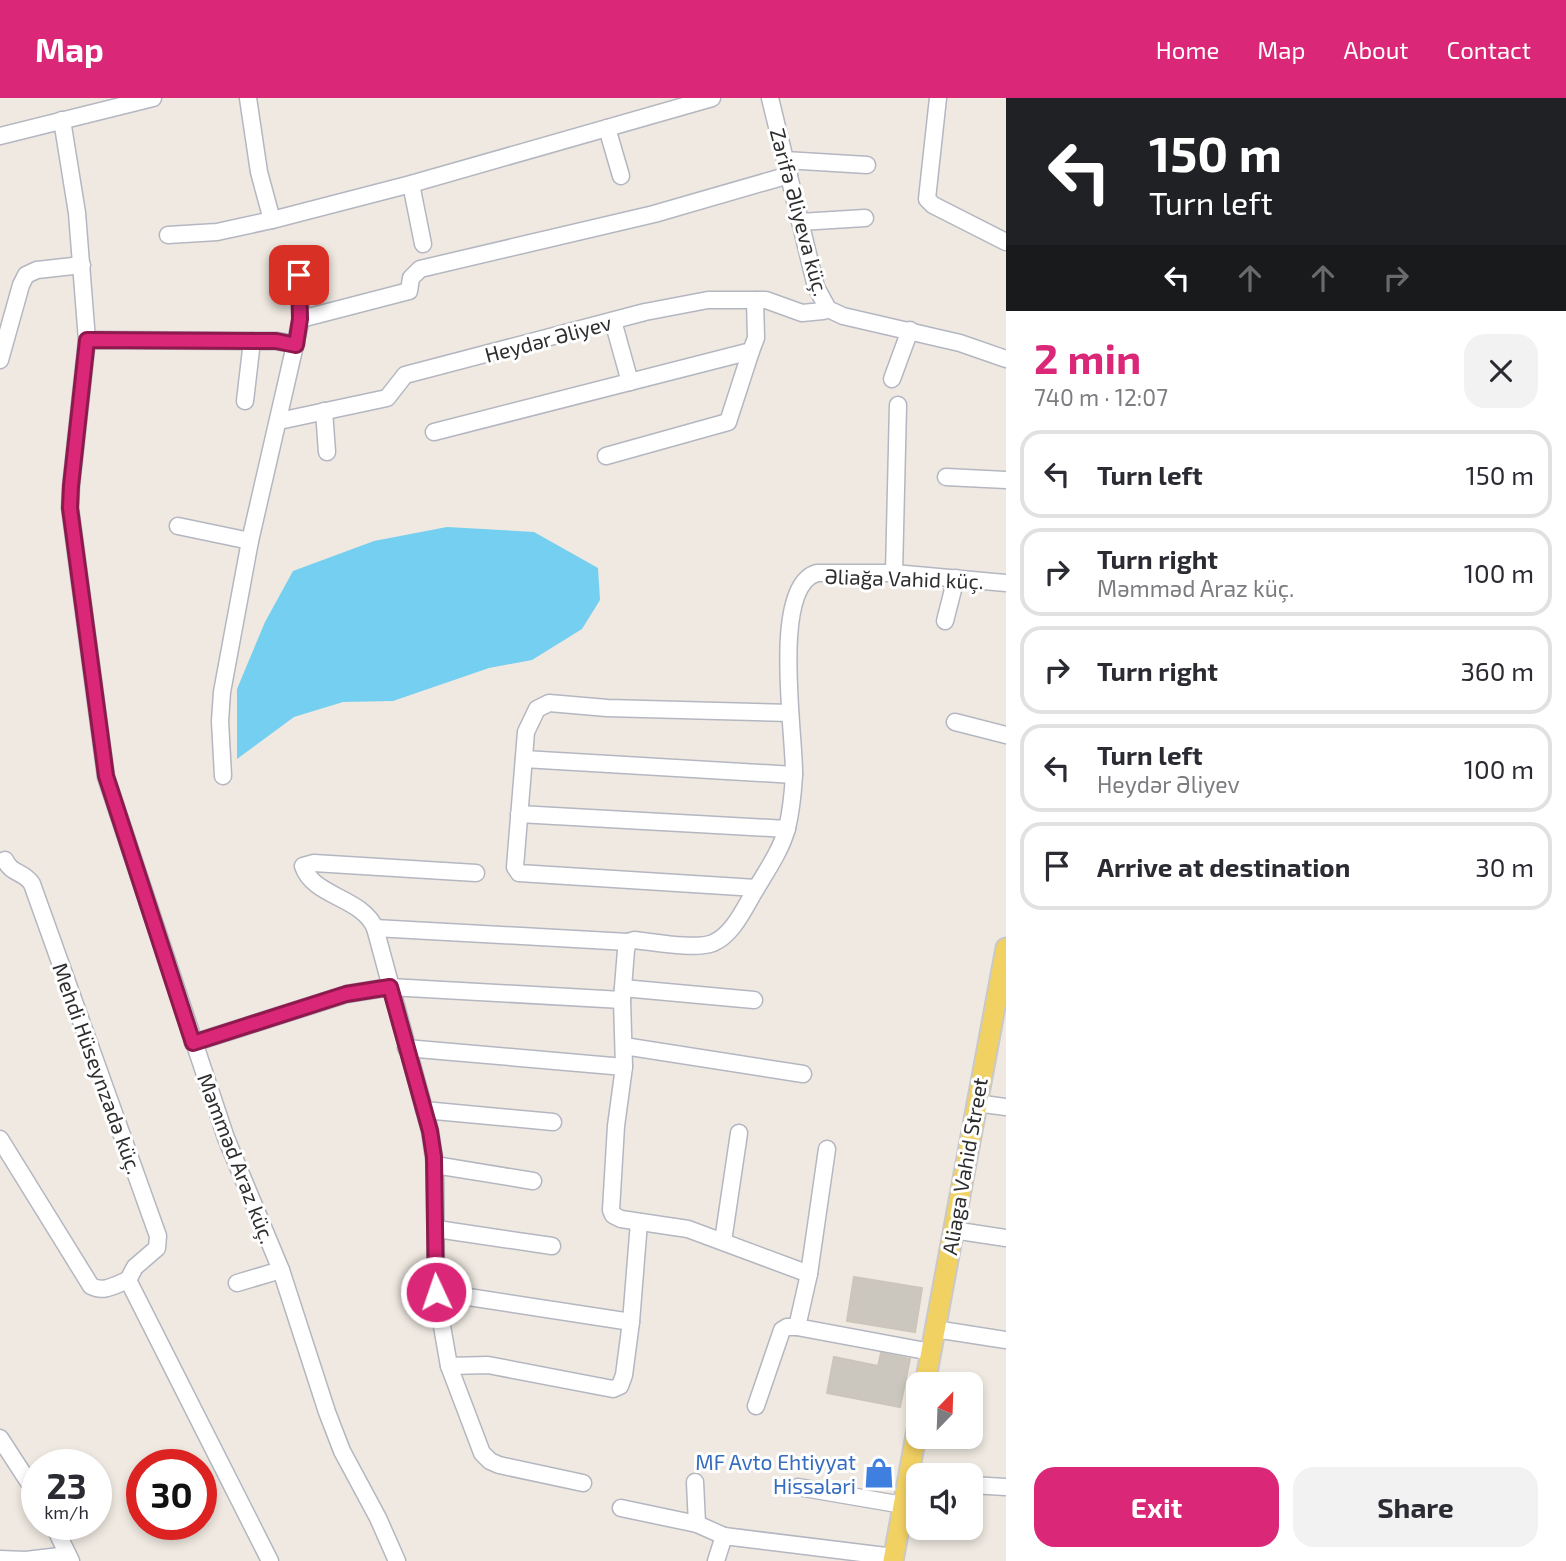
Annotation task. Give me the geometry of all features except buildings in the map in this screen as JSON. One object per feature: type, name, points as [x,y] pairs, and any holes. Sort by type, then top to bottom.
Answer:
[{"type":"main road","name":"Aliaga Vahid Street","points":[[927,1372],[975,1103],[1006,948]]},
{"type":"main road","points":[[893,1559],[906,1497]]},
{"type":"street","points":[[1,131],[62,120],[153,98]]},
{"type":"street","points":[[248,98],[258,172],[272,220]]},
{"type":"street","points":[[168,234],[217,232],[272,220],[411,184],[712,98]]},
{"type":"street","name":"Zərifə Əliyeva küç.","points":[[770,98],[816,287],[828,309],[843,316],[978,348],[1006,359]]},
{"type":"street","points":[[938,98],[928,199],[933,205],[1006,242]]},
{"type":"street","name":"Məmməd Araz küç.","points":[[62,120],[77,213],[87,340],[70,508],[106,776],[226,1138],[281,1270],[327,1412],[342,1451],[378,1518],[397,1561]]},
{"type":"street","points":[[607,128],[621,176]]},
{"type":"street","points":[[300,319],[409,291],[411,278],[421,269],[654,214],[787,167],[867,165]]},
{"type":"street","points":[[411,184],[423,244]]},
{"type":"street","points":[[800,222],[865,218]]},
{"type":"street","points":[[0,359],[26,275],[37,270],[82,265]]},
{"type":"street","points":[[223,776],[220,721],[222,692],[250,541],[296,345],[300,319],[299,275]]},
{"type":"street","name":"Heydər Əliyev","points":[[279,421],[387,398],[405,375],[612,321],[708,300],[766,300],[802,313],[823,312],[828,309]]},
{"type":"street","points":[[606,456],[728,422],[756,338],[755,300]]},
{"type":"street","points":[[612,321],[630,382]]},
{"type":"street","points":[[892,379],[910,330]]},
{"type":"street","points":[[87,340],[276,341],[296,345]]},
{"type":"street","points":[[245,401],[252,341]]},
{"type":"street","points":[[435,432],[751,351]]},
{"type":"street","points":[[894,573],[898,405]]},
{"type":"street","points":[[324,411],[327,452]]},
{"type":"street","points":[[946,477],[1006,480]]},
{"type":"street","points":[[178,526],[250,541]]},
{"type":"street","name":"Əliağa Vahid küç.","points":[[375,928],[628,942],[634,940],[702,946],[712,943],[731,928],[748,903],[787,829],[794,775],[788,676],[789,642],[797,592],[801,584],[808,576],[817,573],[894,573],[1006,583]]},
{"type":"street","points":[[945,621],[956,578]]},
{"type":"street","points":[[756,888],[519,873],[515,867],[526,732],[537,709],[549,703],[607,708],[790,713]]},
{"type":"street","points":[[955,722],[1006,736]]},
{"type":"street","points":[[524,759],[794,775]]},
{"type":"street","points":[[519,814],[787,829]]},
{"type":"street","name":"Mehdi Hüseynzadə küç.","points":[[5,860],[9,868],[28,877],[32,884],[158,1236],[157,1248],[135,1267],[128,1280]]},
{"type":"street","points":[[476,873],[305,864],[303,868],[321,886],[362,909],[370,916],[375,928],[430,1131],[435,1165],[436,1292],[449,1366],[482,1453],[499,1465],[583,1483]]},
{"type":"street","points":[[628,942],[622,994],[624,1067],[616,1126],[612,1215],[621,1219],[688,1230],[809,1274]]},
{"type":"street","points":[[193,1043],[346,994],[390,987],[754,1000]]},
{"type":"street","points":[[624,1046],[803,1074]]},
{"type":"street","points":[[406,1048],[624,1067]]},
{"type":"street","points":[[975,1103],[1006,1107]]},
{"type":"street","points":[[424,1110],[553,1122]]},
{"type":"street","points":[[723,1241],[739,1133]]},
{"type":"street","points":[[0,1139],[91,1286],[98,1290],[105,1289],[128,1280],[268,1561]]},
{"type":"street","points":[[797,1327],[809,1274],[827,1149]]},
{"type":"street","points":[[435,1165],[533,1181]]},
{"type":"street","points":[[449,1366],[488,1365],[613,1389],[620,1386],[631,1322],[639,1222]]},
{"type":"street","points":[[437,1229],[552,1246]]},
{"type":"street","points":[[953,1230],[1006,1238]]},
{"type":"street","points":[[237,1283],[281,1270]]},
{"type":"street","points":[[436,1292],[631,1322]]},
{"type":"street","points":[[756,1406],[782,1330],[787,1327],[931,1352]]},
{"type":"street","points":[[935,1329],[1006,1340]]},
{"type":"street","points":[[0,1438],[21,1471]]},
{"type":"street","points":[[695,1482],[697,1524]]},
{"type":"street","points":[[983,1486],[1006,1487]]},
{"type":"street","points":[[798,1488],[903,1505]]},
{"type":"street","points":[[621,1508],[697,1524],[724,1536],[893,1559]]},
{"type":"street","points":[[716,1561],[724,1536]]},
{"type":"street","points":[[0,1559],[70,1558],[61,1540]]},
{"type":"water","points":[[447,527],[534,532],[598,568],[600,600],[582,629],[532,660],[489,668],[393,701],[343,702],[294,717],[237,759],[237,689],[265,622],[293,571],[374,541]]},
{"type":"place","name":"MF Avto Ehtiyyat Hissələri","points":[[879,1473]]},
{"type":"route","points":[[299,275],[300,319],[296,345],[276,341],[87,340],[70,508],[106,776],[193,1043],[346,994],[390,987],[430,1131],[434,1157],[436,1292]]}]
